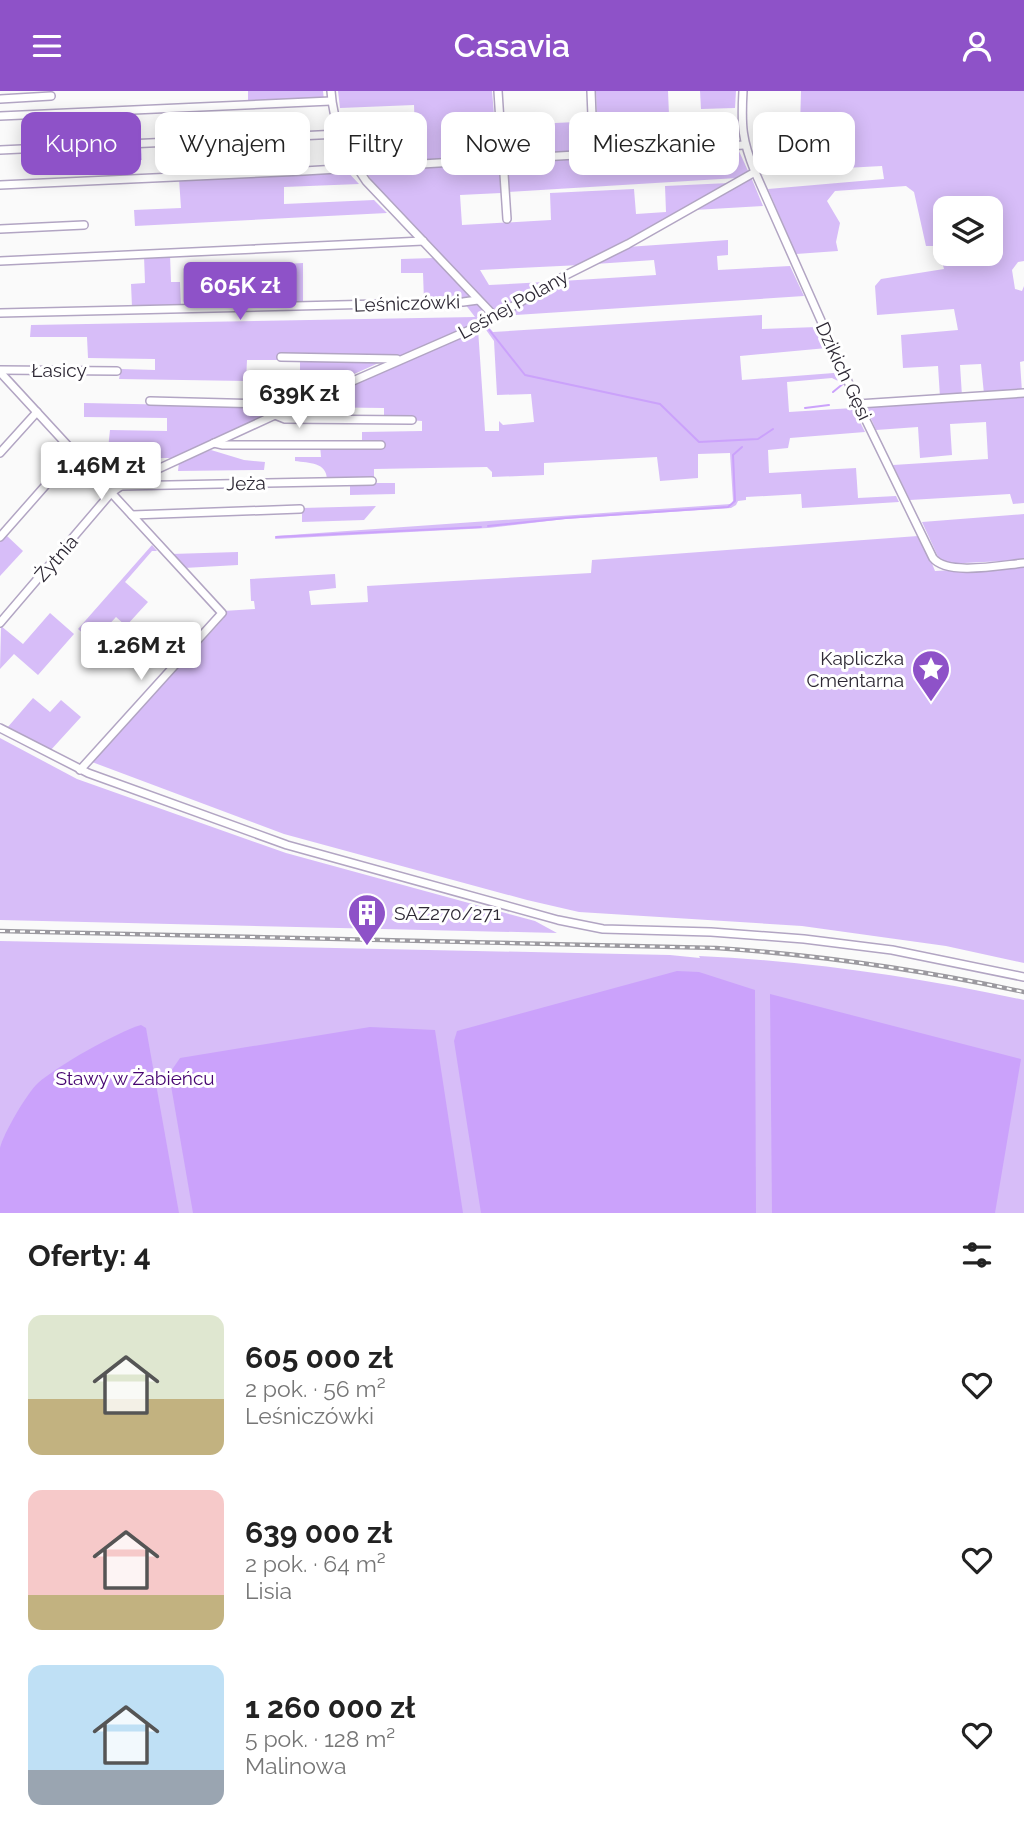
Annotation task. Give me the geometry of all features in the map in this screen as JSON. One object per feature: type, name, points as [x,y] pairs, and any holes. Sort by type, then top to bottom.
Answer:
[{"type":"street","points":[[331,91],[334,112]]},
{"type":"street","points":[[498,91],[499,112]]},
{"type":"street","points":[[591,91],[592,112]]},
{"type":"street","name":"Dzikich Gęsi","points":[[743,91],[741,127],[744,145],[753,167]]},
{"type":"street","points":[[0,99],[51,96]]},
{"type":"street","points":[[0,116],[331,101]]},
{"type":"street","points":[[0,150],[324,135]]},
{"type":"street","points":[[555,156],[744,145]]},
{"type":"street","points":[[0,185],[324,169]]},
{"type":"street","name":"Leśnej Polany","points":[[111,493],[121,485],[214,442],[495,318],[555,281],[628,244],[753,173]]},
{"type":"street","points":[[362,175],[495,318]]},
{"type":"street","points":[[504,175],[507,219]]},
{"type":"street","name":"Dzikich Gęsi","points":[[756,175],[858,404],[937,563],[955,568],[1024,563]]},
{"type":"street","points":[[0,229],[84,225]]},
{"type":"street","points":[[0,261],[423,241]]},
{"type":"street","name":"Leśniczówki","points":[[0,313],[478,300]]},
{"type":"street","points":[[281,357],[401,359]]},
{"type":"street","points":[[0,371],[222,613],[80,770]]},
{"type":"street","name":"Łasicy","points":[[0,371],[117,371]]},
{"type":"street","points":[[858,404],[1024,393]]},
{"type":"street","points":[[149,401],[299,405]]},
{"type":"street","points":[[0,453],[37,412]]},
{"type":"street","points":[[275,415],[285,419],[412,420]]},
{"type":"street","points":[[214,442],[223,445],[381,445]]},
{"type":"street","points":[[0,537],[74,453]]},
{"type":"street","name":"Jeża","points":[[121,485],[372,481]]},
{"type":"street","name":"Żytnia","points":[[0,623],[111,493]]},
{"type":"street","points":[[132,515],[300,509]]},
{"type":"street","points":[[0,728],[80,770],[288,845],[569,922],[603,929],[711,932],[804,939],[892,950],[1024,977]]},
{"type":"green space","points":[[248,91],[323,91],[324,100],[248,103]]},
{"type":"green space","points":[[338,91],[492,91],[494,112],[441,112],[441,161],[427,162],[427,112],[414,112],[414,105],[340,108]]},
{"type":"green space","points":[[596,91],[668,91],[669,112],[597,112]]},
{"type":"green space","points":[[700,91],[736,91],[735,108],[701,109]]},
{"type":"green space","points":[[801,91],[1024,91],[1024,261],[1018,262],[1012,270],[1015,289],[1022,291],[1024,286],[1024,361],[1020,362],[1022,392],[984,394],[981,364],[960,365],[962,396],[940,397],[938,366],[903,368],[901,335],[958,330],[954,309],[877,315],[875,286],[881,279],[944,269],[943,266],[1003,266],[1003,196],[933,196],[933,246],[926,246],[914,192],[906,186],[835,191],[827,201],[840,223],[836,242],[838,251],[796,254],[768,189],[884,179],[882,166],[855,167],[855,112],[800,112]]},
{"type":"green space","points":[[569,122],[569,154],[555,154],[555,123]]},
{"type":"green space","points":[[739,151],[749,173],[737,178],[508,192],[507,175],[555,175],[555,159],[569,158],[569,175],[739,175]]},
{"type":"green space","points":[[427,166],[441,166],[441,175],[500,175],[501,193],[460,195],[462,225],[551,220],[550,193],[634,189],[636,214],[666,212],[665,186],[729,183],[581,265],[480,270],[489,285],[545,282],[499,312],[487,305],[469,282],[411,228],[368,175],[427,175]]},
{"type":"green space","points":[[310,172],[351,175],[359,184],[284,187],[284,204],[374,200],[387,213],[135,226],[134,210],[181,208],[179,179],[310,175]]},
{"type":"green space","points":[[751,177],[763,206],[694,210]]},
{"type":"green space","points":[[728,240],[728,255],[717,256],[718,270],[790,266],[804,296],[502,316],[562,281],[656,275],[654,260],[595,264],[627,247]]},
{"type":"green space","points":[[170,255],[171,282],[180,282],[181,307],[132,307],[131,284],[145,283],[144,256]]},
{"type":"green space","points":[[433,258],[471,298],[424,301],[423,273],[401,273],[401,259]]},
{"type":"green space","points":[[303,263],[303,304],[274,305],[273,278],[249,279],[248,266]]},
{"type":"green space","points":[[475,303],[484,310],[485,321],[400,356],[280,355],[279,360],[247,360],[246,381],[119,379],[121,369],[155,370],[155,359],[88,358],[87,337],[30,337],[31,325],[475,317],[465,304]]},
{"type":"green space","points":[[762,315],[762,329],[817,327],[827,348],[740,356],[742,380],[834,373],[838,381],[832,378],[787,382],[789,412],[853,408],[865,432],[790,438],[788,448],[768,450],[769,473],[856,468],[858,498],[896,496],[899,502],[802,508],[801,494],[746,497],[746,500],[738,501],[731,508],[565,519],[488,528],[275,539],[276,536],[731,504],[730,453],[698,454],[698,478],[660,481],[657,457],[544,463],[544,475],[492,477],[492,472],[487,467],[374,469],[374,479],[327,480],[321,467],[295,461],[295,457],[321,457],[320,445],[362,443],[362,432],[422,431],[422,421],[384,418],[384,408],[302,407],[478,329],[485,431],[499,431],[499,421],[503,425],[534,422],[531,394],[497,395],[494,341],[484,327],[487,325],[493,332]]},
{"type":"green space","points":[[300,360],[383,361],[343,379],[300,378]]},
{"type":"green space","points":[[289,382],[338,383],[302,402],[289,402]]},
{"type":"green space","points":[[1024,396],[1024,503],[1013,504],[1010,494],[910,500],[893,465],[988,459],[986,422],[950,424],[952,455],[920,458],[918,427],[876,430],[866,407]]},
{"type":"green space","points":[[84,403],[287,407],[175,458],[107,458],[110,430],[167,431],[167,418],[84,417]]},
{"type":"green space","points":[[211,450],[244,460],[265,462],[264,470],[178,471],[179,462]]},
{"type":"green space","points":[[350,483],[395,483],[395,494],[350,495]]},
{"type":"green space","points":[[376,506],[364,520],[302,522],[302,508]]},
{"type":"green space","points":[[1024,514],[1024,560],[945,564],[939,559],[922,522]]},
{"type":"green space","points":[[6,535],[23,551],[0,576],[0,542]]},
{"type":"green space","points":[[918,536],[935,571],[1024,566],[1024,963],[946,946],[802,926],[579,912],[284,834],[92,762],[224,618],[223,611],[255,609],[254,601],[251,601],[250,579],[335,574],[336,588],[309,591],[311,605],[368,602],[367,586],[591,573],[592,560]]},
{"type":"green space","points":[[152,545],[157,551],[152,551],[125,582],[148,602],[126,626],[116,617],[93,642],[78,629]]},
{"type":"green space","points":[[238,552],[238,565],[184,568],[171,554]]},
{"type":"green space","points":[[50,613],[74,634],[38,675],[14,654],[0,669],[1,626],[23,644]]},
{"type":"green space","points":[[33,698],[50,712],[61,700],[81,717],[49,752],[7,728]]},
{"type":"green space","points":[[0,738],[77,779],[286,853],[535,921],[557,933],[0,920]]},
{"type":"green space","name":"Stawy w Żabieńcu","points":[[0,941],[670,955],[700,958],[699,956],[863,971],[1024,1000],[1024,1213],[0,1213]]},
{"type":"shaded area","points":[[677,971],[699,972],[755,990],[756,1213],[481,1213],[454,1041],[457,1031]]},
{"type":"shaded area","points":[[770,994],[1021,1059],[995,1213],[772,1213]]},
{"type":"shaded area","points":[[141,1025],[146,1028],[179,1213],[0,1213],[0,1148],[10,1124],[28,1095],[38,1083],[73,1059]]},
{"type":"shaded area","points":[[370,1027],[435,1030],[463,1213],[193,1213],[169,1074],[180,1058]]},
{"type":"waterway","points":[[487,327],[525,375],[660,404],[699,442],[758,439],[773,429]]},
{"type":"waterway","points":[[833,392],[844,383],[843,379]]},
{"type":"waterway","points":[[805,408],[829,405]]},
{"type":"waterway","points":[[488,526],[728,507],[735,501],[733,455],[742,447]]},
{"type":"waterway","points":[[276,537],[481,527]]},
{"type":"railway","points":[[0,931],[716,948],[871,964],[1024,992]]},
{"type":"place","name":"Kapliczka Cmentarna","points":[[931,703]]},
{"type":"place","name":"SAZ270/271","points":[[367,947]]}]
